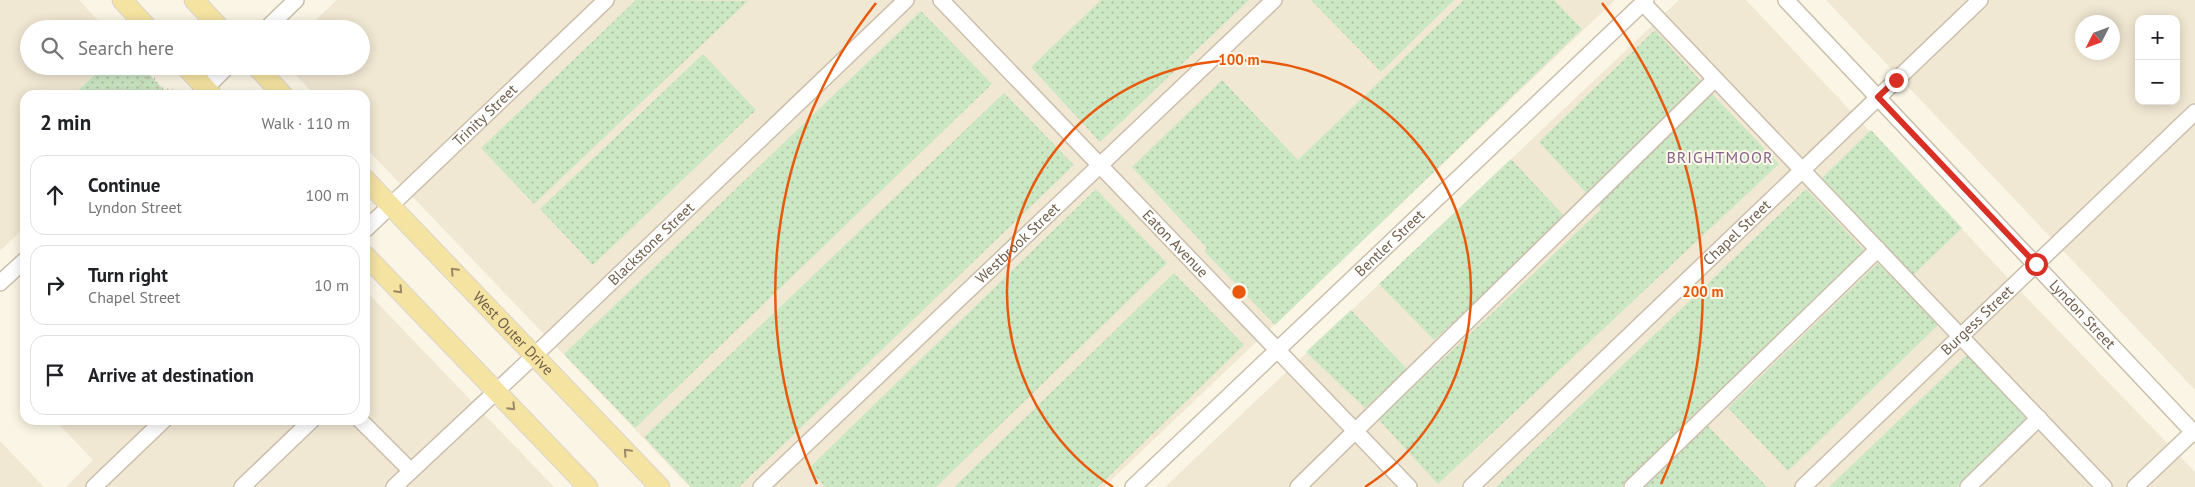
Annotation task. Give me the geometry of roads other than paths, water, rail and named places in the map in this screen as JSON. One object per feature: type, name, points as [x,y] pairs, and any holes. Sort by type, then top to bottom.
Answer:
[{"type":"main road","points":[[122,0],[141,20]]},
{"type":"main road","points":[[192,75],[204,90]]},
{"type":"main road","points":[[264,75],[278,90]]},
{"type":"main road","name":"West Outer Drive","points":[[370,184],[660,487]]},
{"type":"main road","points":[[370,260],[588,487]]},
{"type":"street","points":[[275,20],[296,0]]},
{"type":"street","name":"Trinity Street","points":[[370,225],[606,0]]},
{"type":"street","name":"Blackstone Street","points":[[394,487],[535,355],[906,0]]},
{"type":"street","name":"Eaton Avenue","points":[[941,0],[1409,487]]},
{"type":"street","name":"Westbrook Street","points":[[761,487],[1274,0]]},
{"type":"street","name":"Lyndon Street","points":[[1786,0],[2194,433]]},
{"type":"street","name":"Chapel Street","points":[[1471,487],[1980,0]]},
{"type":"street","points":[[1644,1],[2104,487]]},
{"type":"street","name":"Bentler Street","points":[[1133,487],[1644,1]]},
{"type":"street","points":[[208,90],[221,75]]},
{"type":"street","points":[[1298,487],[1710,84]]},
{"type":"street","name":"Burgess Street","points":[[1803,487],[2195,112]]},
{"type":"street","points":[[1632,487],[1878,250]]},
{"type":"street","points":[[0,283],[20,265]]},
{"type":"street","points":[[1968,487],[2039,418]]},
{"type":"street","points":[[94,487],[159,425]]},
{"type":"street","points":[[242,487],[307,425]]},
{"type":"street","points":[[365,425],[411,471]]},
{"type":"street","points":[[2135,487],[2194,433]]},
{"type":"district","name":"BRIGHTMOOR","points":[[1720,157]]}]
